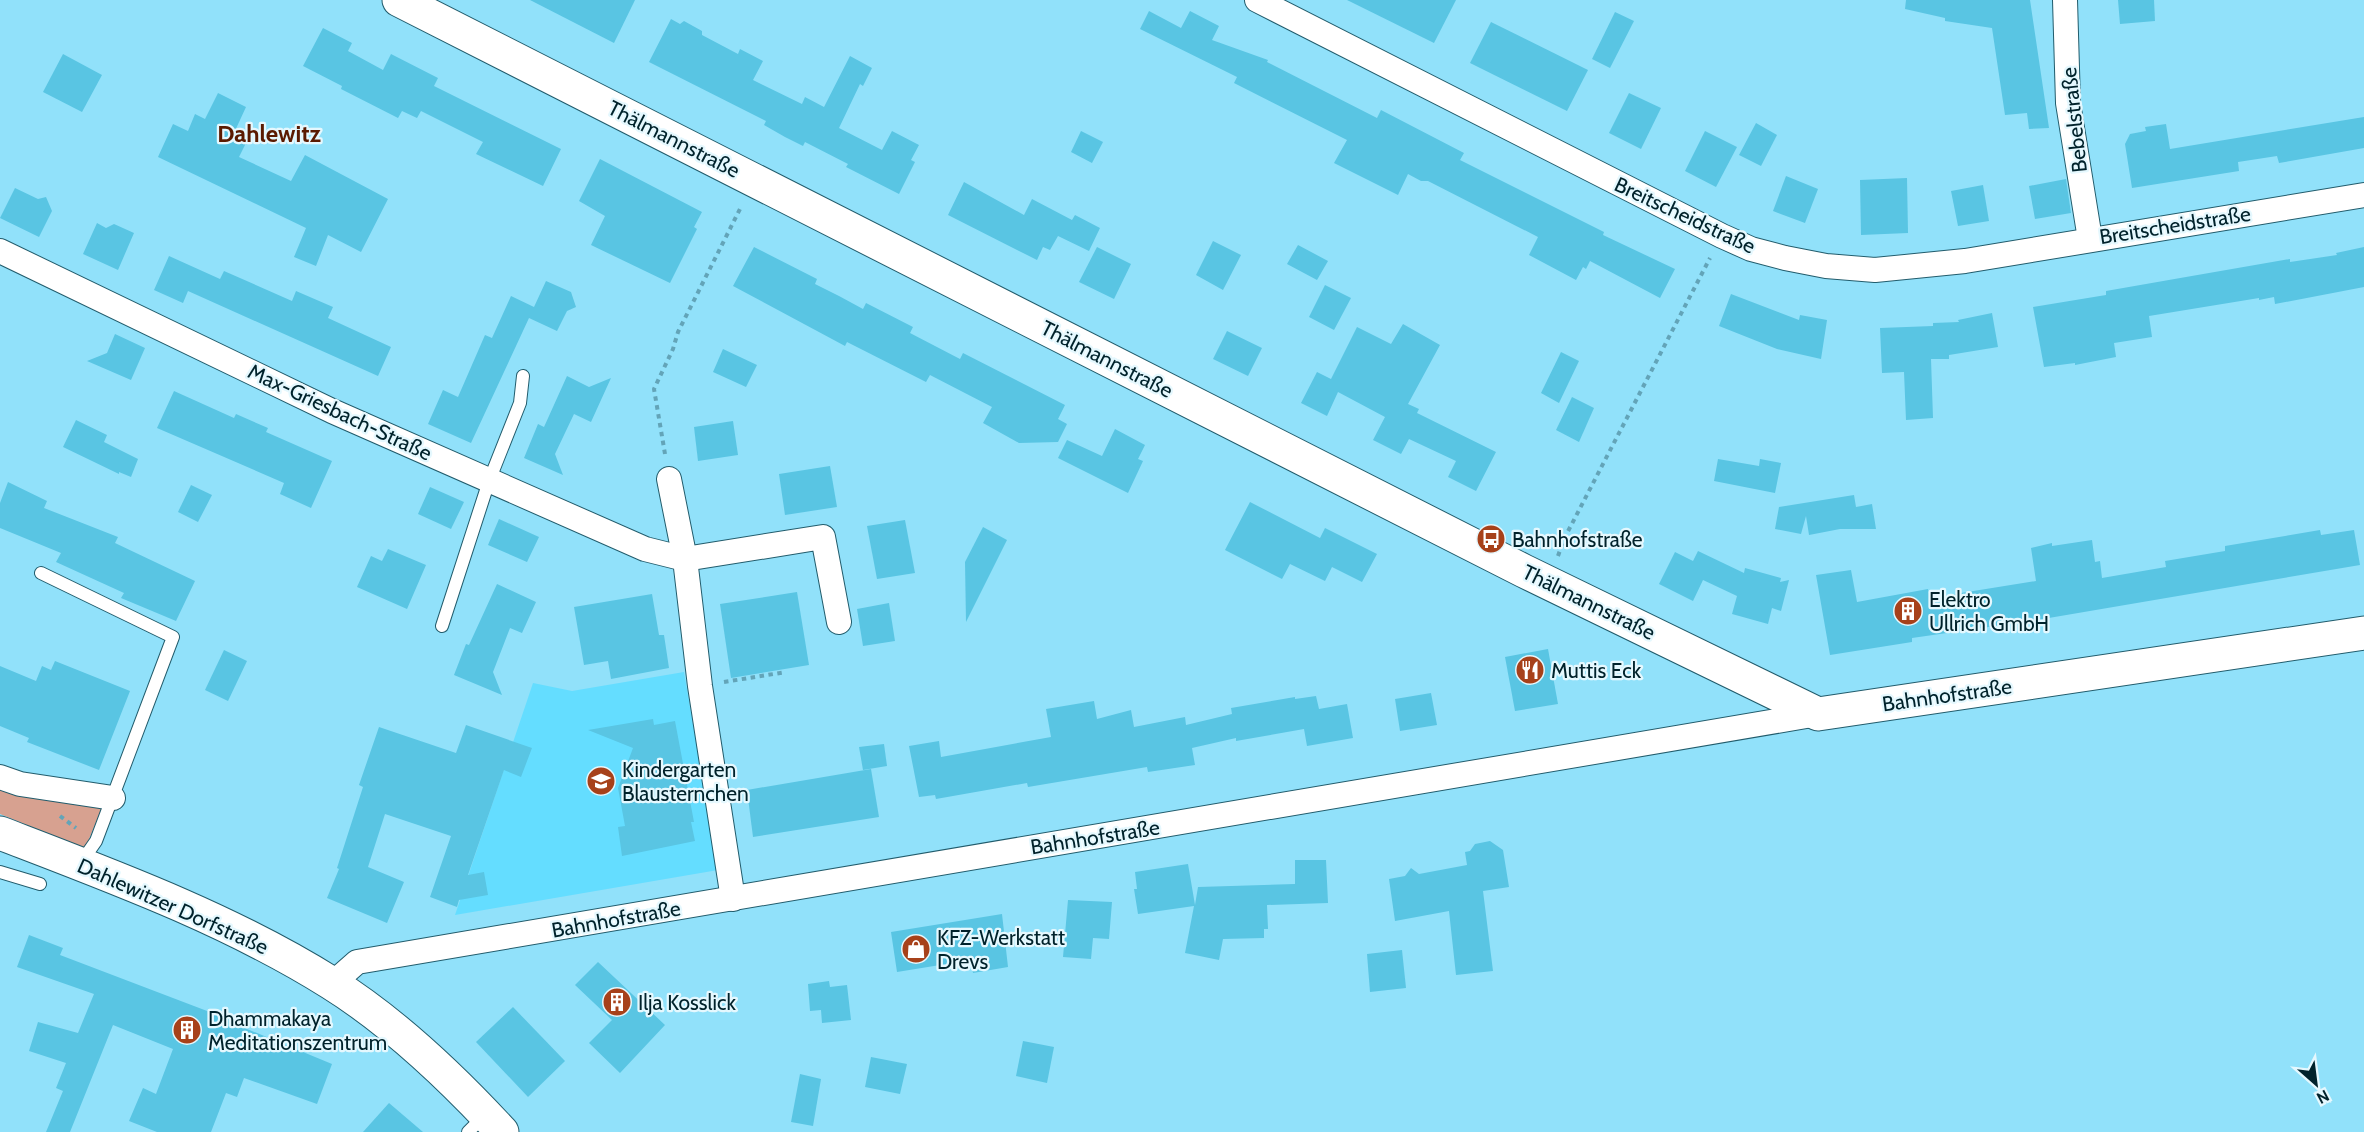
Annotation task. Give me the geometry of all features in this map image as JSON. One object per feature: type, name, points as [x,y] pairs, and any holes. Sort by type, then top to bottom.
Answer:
[{"type":"main road","name":"Thälmannstraße","points":[[399,0],[1546,581],[1818,714]]},
{"type":"main road","name":"Bahnhofstraße","points":[[1818,714],[2364,633]]},
{"type":"main road","name":"Dahlewitzer Dorfstraße","points":[[0,833],[202,915],[266,946],[332,984],[389,1026],[446,1075],[485,1126]]},
{"type":"street","name":"Breitscheidstraße","points":[[1257,0],[1722,236],[1751,249],[1826,266],[1875,270],[1965,261],[2364,195]]},
{"type":"street","name":"Bebelstraße","points":[[2065,0],[2068,103],[2090,239]]},
{"type":"street","name":"Max-Griesbach-Straße","points":[[0,251],[332,411],[645,549],[685,559]]},
{"type":"street","points":[[669,478],[685,559],[700,686],[733,898]]},
{"type":"street","points":[[685,559],[823,537],[839,622]]},
{"type":"street","name":"Bahnhofstraße","points":[[332,984],[357,963],[1818,714]]},
{"type":"street","points":[[0,777],[20,784],[113,798]]},
{"type":"lane","points":[[442,626],[489,481],[519,403],[523,376]]},
{"type":"lane","points":[[41,573],[173,637],[96,841],[80,865]]},
{"type":"lane","points":[[0,872],[40,884]]},
{"type":"path","points":[[669,478],[654,389],[673,349],[678,332],[753,180]]},
{"type":"path","points":[[1546,581],[1596,476],[1722,236]]},
{"type":"path","points":[[700,686],[786,672]]},
{"type":"shaded area","name":"Kindergarten Blausternchen","points":[[684,672],[718,870],[455,915],[533,683],[572,691]]},
{"type":"shaded area","points":[[0,785],[103,805],[85,849],[0,814]]},
{"type":"building","points":[[530,0],[635,0],[614,43]]},
{"type":"building","points":[[1347,0],[1456,0],[1434,43]]},
{"type":"building","points":[[1906,0],[2030,0],[2049,128],[2029,129],[2027,113],[2005,115],[1992,28],[1945,21],[1945,18],[1905,9]]},
{"type":"building","points":[[2118,0],[2154,0],[2155,21],[2120,24]]},
{"type":"building","points":[[1149,11],[1181,28],[1190,11],[1219,26],[1212,40],[1268,60],[1267,62],[1377,118],[1381,110],[1464,153],[1460,160],[1604,232],[1603,235],[1675,269],[1660,298],[1590,261],[1586,269],[1583,267],[1576,280],[1529,255],[1538,237],[1428,181],[1421,181],[1408,174],[1398,195],[1334,163],[1347,140],[1234,83],[1237,77],[1140,29]]},
{"type":"building","points":[[1615,12],[1634,21],[1610,68],[1592,59]]},
{"type":"building","points":[[671,19],[680,24],[684,21],[702,31],[702,35],[738,54],[740,49],[763,61],[753,80],[802,104],[805,97],[824,107],[850,56],[872,68],[863,86],[860,84],[839,128],[882,150],[892,131],[919,145],[911,160],[915,162],[899,194],[846,167],[848,164],[805,142],[803,146],[785,137],[764,125],[766,121],[649,62]]},
{"type":"building","points":[[1491,22],[1588,70],[1567,111],[1470,63]]},
{"type":"building","points":[[323,28],[352,43],[348,51],[383,70],[391,54],[438,78],[434,86],[561,149],[543,186],[476,154],[483,142],[421,111],[417,118],[402,111],[398,118],[341,89],[342,86],[303,66]]},
{"type":"building","points":[[63,54],[102,75],[82,112],[43,92]]},
{"type":"building","points":[[218,93],[246,107],[234,133],[248,139],[239,157],[291,181],[305,155],[388,199],[361,252],[328,235],[316,266],[294,257],[306,228],[158,157],[173,124],[188,131],[195,114],[205,119]]},
{"type":"building","points":[[1629,93],[1661,108],[1641,149],[1609,133]]},
{"type":"building","points":[[2364,117],[2364,148],[2279,163],[2277,156],[2238,162],[2239,171],[2132,188],[2125,144],[2130,134],[2146,131],[2145,127],[2166,124],[2170,149]]},
{"type":"building","points":[[1756,123],[1777,135],[1761,166],[1739,155]]},
{"type":"building","points":[[1081,131],[1103,142],[1092,163],[1071,152]]},
{"type":"building","points":[[1705,131],[1737,147],[1716,187],[1685,171]]},
{"type":"building","points":[[600,159],[702,212],[694,227],[697,229],[670,283],[591,245],[605,216],[579,201]]},
{"type":"building","points":[[1786,176],[1818,189],[1805,223],[1773,211]]},
{"type":"building","points":[[1907,178],[1908,233],[1861,235],[1860,180]]},
{"type":"building","points":[[2066,179],[2071,213],[2035,219],[2029,186]]},
{"type":"building","points":[[964,182],[1024,215],[1032,199],[1072,220],[1075,215],[1100,228],[1089,251],[1058,236],[1050,250],[1043,247],[1037,260],[948,215]]},
{"type":"building","points":[[1983,185],[1989,221],[1958,226],[1951,191]]},
{"type":"building","points":[[15,188],[38,199],[46,197],[52,211],[39,237],[0,218]]},
{"type":"building","points":[[97,223],[106,228],[114,224],[134,233],[118,270],[83,254]]},
{"type":"building","points":[[1213,241],[1241,255],[1223,290],[1196,275]]},
{"type":"building","points":[[1298,245],[1328,261],[1317,280],[1287,264]]},
{"type":"building","points":[[754,247],[817,279],[815,284],[863,309],[866,303],[913,327],[910,333],[960,359],[963,353],[1065,405],[1058,419],[1067,424],[1058,442],[1019,443],[983,423],[992,407],[930,375],[926,382],[847,342],[845,346],[733,286]]},
{"type":"building","points":[[1097,247],[1131,264],[1114,299],[1079,282]]},
{"type":"building","points":[[2364,247],[2364,287],[2275,304],[2274,297],[2259,300],[2259,298],[2149,316],[2152,337],[2114,343],[2116,357],[2075,365],[2075,363],[2044,367],[2033,307],[2106,295],[2106,291],[2290,259],[2290,262],[2337,255],[2336,253]]},
{"type":"building","points":[[169,256],[220,279],[224,271],[292,301],[296,291],[333,307],[328,318],[391,347],[378,376],[188,291],[183,303],[154,290]]},
{"type":"building","points":[[546,281],[571,292],[576,307],[567,311],[557,331],[529,318],[471,443],[428,424],[443,390],[458,397],[485,335],[492,338],[511,296],[534,307]]},
{"type":"building","points":[[1325,285],[1351,298],[1334,330],[1309,317]]},
{"type":"building","points":[[1731,294],[1799,320],[1800,315],[1827,320],[1821,359],[1777,349],[1719,326]]},
{"type":"building","points":[[1992,313],[1998,347],[1949,355],[1949,359],[1931,359],[1933,418],[1906,420],[1904,372],[1882,373],[1880,328],[1933,326],[1933,323],[1959,322],[1958,320]]},
{"type":"building","points":[[1403,324],[1440,345],[1408,404],[1419,409],[1417,413],[1496,452],[1476,491],[1448,477],[1456,461],[1409,439],[1401,454],[1373,440],[1385,417],[1338,392],[1327,416],[1301,403],[1317,372],[1331,379],[1357,327],[1391,344]]},
{"type":"building","points":[[1227,331],[1262,348],[1248,376],[1213,359]]},
{"type":"building","points":[[115,334],[145,348],[131,380],[87,361],[107,353]]},
{"type":"building","points":[[723,349],[757,365],[746,387],[713,372]]},
{"type":"building","points":[[1561,352],[1579,361],[1559,403],[1541,393]]},
{"type":"building","points":[[567,376],[589,387],[611,378],[591,422],[574,414],[555,454],[563,475],[524,458],[538,424],[544,427]]},
{"type":"building","points":[[174,391],[234,418],[236,414],[268,428],[266,432],[332,461],[311,508],[280,494],[284,483],[157,428]]},
{"type":"building","points":[[1572,397],[1594,408],[1579,442],[1556,430]]},
{"type":"building","points":[[76,420],[107,435],[104,442],[138,459],[131,477],[119,472],[119,474],[63,447]]},
{"type":"building","points":[[733,421],[738,455],[698,461],[694,427]]},
{"type":"building","points":[[1115,429],[1145,445],[1138,459],[1143,461],[1128,493],[1058,458],[1067,440],[1102,456]]},
{"type":"building","points":[[1718,459],[1759,466],[1760,459],[1781,463],[1775,493],[1714,481]]},
{"type":"building","points":[[830,466],[837,507],[785,515],[779,474]]},
{"type":"building","points":[[8,482],[47,501],[44,508],[118,537],[115,543],[195,581],[176,621],[121,598],[124,593],[56,562],[61,553],[0,528],[0,503]]},
{"type":"building","points":[[191,485],[212,495],[198,522],[178,512]]},
{"type":"building","points":[[430,487],[464,502],[451,529],[418,514]]},
{"type":"building","points":[[1854,495],[1856,507],[1872,504],[1876,529],[1840,529],[1809,535],[1806,516],[1801,534],[1775,529],[1779,507]]},
{"type":"building","points":[[1250,502],[1320,538],[1325,528],[1377,554],[1362,582],[1332,567],[1325,581],[1290,564],[1282,579],[1225,550]]},
{"type":"building","points":[[499,519],[539,537],[527,562],[488,545]]},
{"type":"building","points":[[905,520],[915,573],[877,579],[867,526]]},
{"type":"building","points":[[983,527],[1007,540],[966,622],[965,562]]},
{"type":"building","points":[[2320,530],[2321,535],[2354,530],[2360,565],[2037,620],[1912,638],[1912,642],[1830,655],[1816,575],[1851,570],[1857,602],[1928,589],[1930,598],[2036,581],[2031,548],[2052,543],[2052,546],[2092,540],[2095,562],[2100,561],[2102,578],[2166,567],[2165,561],[2225,551],[2225,546]]},
{"type":"building","points":[[388,549],[426,565],[407,609],[357,587],[371,556],[382,561]]},
{"type":"building","points":[[1698,551],[1744,573],[1745,568],[1781,578],[1780,582],[1789,580],[1781,611],[1772,608],[1768,624],[1732,614],[1737,596],[1703,580],[1693,601],[1659,584],[1675,552],[1693,561]]},
{"type":"building","points":[[497,584],[536,602],[522,633],[510,628],[493,672],[502,695],[454,675],[466,644],[469,645]]},
{"type":"building","points":[[797,592],[809,665],[731,678],[720,604]]},
{"type":"building","points":[[652,594],[659,635],[664,635],[669,668],[611,679],[608,661],[584,665],[574,607]]},
{"type":"building","points":[[889,603],[895,641],[863,646],[857,609]]},
{"type":"building","name":"Muttis Eck","points":[[1548,649],[1558,704],[1515,711],[1505,657]]},
{"type":"building","points":[[224,650],[247,661],[228,701],[205,690]]},
{"type":"building","points":[[55,661],[130,691],[99,770],[27,742],[29,738],[0,726],[0,666],[36,681],[42,666],[51,670]]},
{"type":"building","points":[[1431,693],[1437,725],[1400,731],[1395,699]]},
{"type":"building","points":[[1316,696],[1319,709],[1347,704],[1353,738],[1307,746],[1304,729],[1236,741],[1236,738],[1192,748],[1195,765],[1148,772],[1147,767],[1028,787],[1027,783],[936,799],[935,795],[919,797],[909,746],[939,741],[941,757],[1051,737],[1046,709],[1094,701],[1097,719],[1131,710],[1134,727],[1185,717],[1186,725],[1232,714],[1231,708],[1295,697],[1295,699]]},
{"type":"building","points":[[653,719],[654,725],[675,721],[694,822],[691,822],[695,841],[622,856],[618,827],[625,826],[618,788],[633,748],[588,730]]},
{"type":"building","points":[[466,725],[532,748],[521,777],[504,770],[468,875],[484,872],[488,895],[459,900],[457,907],[430,897],[451,836],[385,814],[368,867],[404,882],[387,923],[327,898],[339,869],[337,868],[363,787],[359,785],[379,727],[456,753]]},
{"type":"building","points":[[884,744],[887,766],[863,770],[859,747]]},
{"type":"building","points":[[871,769],[879,817],[753,837],[747,790]]},
{"type":"building","points":[[1490,841],[1503,850],[1509,887],[1483,891],[1493,971],[1456,975],[1449,911],[1395,921],[1389,879],[1405,876],[1411,868],[1419,874],[1467,865],[1465,852],[1470,851],[1475,844]]},
{"type":"building","points":[[1295,860],[1326,860],[1328,903],[1267,905],[1268,929],[1264,929],[1264,938],[1223,939],[1219,960],[1185,953],[1194,906],[1138,914],[1134,889],[1137,889],[1135,872],[1188,864],[1195,905],[1198,887],[1295,884]]},
{"type":"building","points":[[1068,900],[1112,902],[1109,939],[1093,938],[1091,959],[1063,957]]},
{"type":"building","points":[[1002,914],[1008,967],[973,973],[971,960],[897,972],[891,932]]},
{"type":"building","points":[[29,935],[63,948],[60,955],[236,1022],[235,1024],[332,1064],[317,1104],[244,1078],[237,1097],[226,1093],[211,1132],[157,1132],[129,1121],[143,1088],[156,1094],[173,1049],[113,1025],[70,1132],[46,1132],[63,1091],[56,1088],[66,1063],[29,1051],[38,1022],[78,1033],[94,994],[17,967]]},
{"type":"building","points":[[1402,950],[1406,988],[1370,992],[1367,954]]},
{"type":"building","name":"Ilja Kosslick","points":[[598,962],[665,1025],[620,1073],[589,1043],[612,1020],[575,985]]},
{"type":"building","points":[[829,981],[830,987],[847,985],[851,1020],[822,1023],[821,1010],[810,1011],[808,984]]},
{"type":"building","points":[[513,1007],[565,1061],[528,1097],[476,1042]]},
{"type":"building","points":[[1023,1041],[1054,1047],[1047,1083],[1016,1076]]},
{"type":"building","points":[[871,1057],[907,1064],[900,1094],[865,1087]]},
{"type":"building","points":[[800,1074],[821,1079],[813,1126],[791,1122]]},
{"type":"building","points":[[389,1103],[423,1132],[363,1132]]},
{"type":"place","name":"Bahnhofstraße","points":[[1491,539]]},
{"type":"place","name":"Elektro Ullrich GmbH","points":[[1908,611]]},
{"type":"place","name":"Muttis Eck","points":[[1530,670]]},
{"type":"place","name":"Kindergarten Blausternchen","points":[[601,781]]},
{"type":"place","name":"KFZ-Werkstatt Drevs","points":[[916,949]]},
{"type":"place","name":"Ilja Kosslick","points":[[617,1002]]},
{"type":"place","name":"Dhammakaya Meditationszentrum","points":[[187,1030]]},
{"type":"district","name":"Dahlewitz","points":[[269,133]]}]
